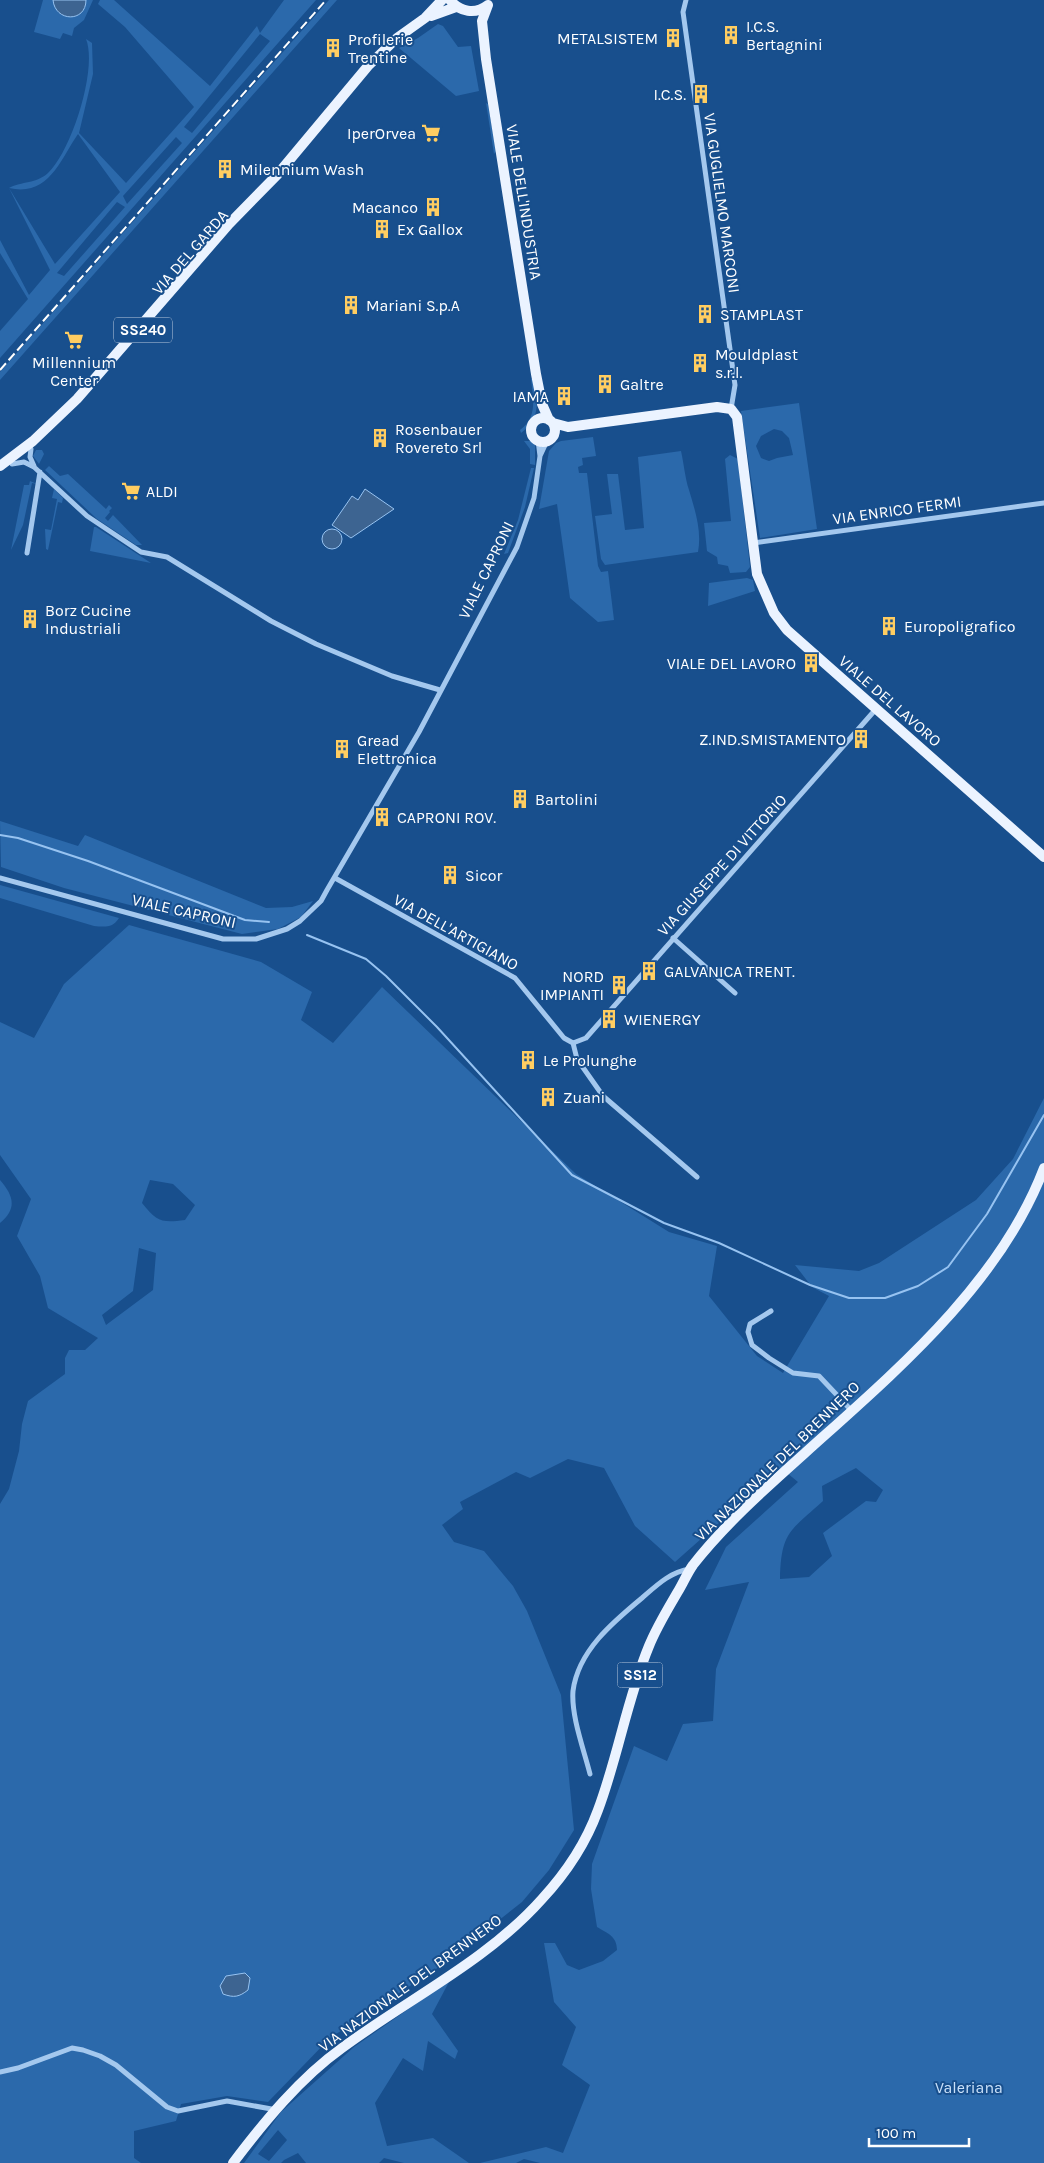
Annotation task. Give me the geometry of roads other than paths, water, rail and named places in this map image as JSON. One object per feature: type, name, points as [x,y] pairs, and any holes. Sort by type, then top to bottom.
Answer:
[{"type":"main road","name":"VIA DEL GARDA","points":[[0,472],[31,449],[83,400],[368,66],[397,38],[425,18],[442,0]]},
{"type":"main road","name":"VIA DEL GARDA","points":[[425,18],[457,6],[477,11],[490,2]]},
{"type":"main road","name":"VIALE DELL'INDUSTRIA","points":[[490,2],[482,21],[486,58],[542,404],[551,422]]},
{"type":"main road","points":[[457,6],[473,17],[480,40]]},
{"type":"main road","name":"VIA DEL GARDA","points":[[0,466],[33,441],[77,399],[229,224],[274,177]]},
{"type":"main road","name":"VIALE DELL'INDUSTRIA","points":[[537,420],[542,404]]},
{"type":"main road","points":[[546,439],[568,428],[717,407],[734,413]]},
{"type":"main road","name":"VIALE DEL LAVORO","points":[[734,413],[758,574],[774,613],[780,622],[1044,857]]},
{"type":"main road","points":[[537,420],[545,418],[568,428]]},
{"type":"main road","name":"VIALE CAPRONI","points":[[537,420],[531,430],[533,437],[546,439],[555,429],[551,422]]},
{"type":"main road","name":"VIA NAZIONALE DEL BRENNERO","points":[[233,2163],[278,2110],[313,2073],[340,2049],[499,1940],[533,1910],[557,1881],[574,1858],[598,1811],[649,1647],[691,1569],[753,1501],[937,1329],[965,1298],[1006,1242],[1029,1202],[1044,1168]]},
{"type":"street","name":"VIA GUGLIELMO MARCONI","points":[[686,0],[682,12],[735,385],[734,413]]},
{"type":"street","name":"VIALE CAPRONI","points":[[0,878],[128,914],[231,939],[270,936],[300,921],[321,901],[382,797],[517,547],[534,498],[540,456],[546,439]]},
{"type":"street","name":"VIALE CAPRONI","points":[[540,456],[546,439]]},
{"type":"street","points":[[31,449],[30,457],[34,467]]},
{"type":"street","points":[[12,464],[22,462],[34,467],[87,516],[141,552],[167,557],[271,621],[316,644],[392,676],[440,690]]},
{"type":"street","points":[[27,553],[40,472]]},
{"type":"street","name":"VIA ENRICO FERMI","points":[[753,543],[1044,503]]},
{"type":"street","name":"VIA GIUSEPPE DI VITTORIO","points":[[574,1043],[586,1038],[876,709]]},
{"type":"street","name":"VIA DELL'ARTIGIANO","points":[[335,878],[515,978],[564,1038],[574,1043],[577,1058],[603,1096],[697,1177]]},
{"type":"street","points":[[674,938],[735,993]]},
{"type":"street","points":[[771,1311],[750,1324],[748,1332],[752,1345],[794,1374],[819,1376],[851,1410]]},
{"type":"street","points":[[590,1774],[573,1705],[575,1681],[584,1660],[603,1632],[621,1616],[666,1578],[679,1570],[691,1569]]},
{"type":"street","points":[[0,2072],[18,2068],[72,2048],[100,2056],[116,2065],[167,2107],[178,2111],[227,2101],[278,2110]]},
{"type":"waterway","points":[[0,835],[18,838],[88,861],[245,920],[269,922]]},
{"type":"waterway","points":[[307,935],[366,959],[386,976],[437,1027],[572,1175],[664,1223],[719,1243],[810,1285],[849,1298],[885,1298],[918,1286],[948,1267],[987,1214],[1044,1115]]},
{"type":"railway","points":[[0,370],[326,0]]},
{"type":"place","name":"I.C.S. Bertagnini","points":[[731,35]]},
{"type":"place","name":"METALSISTEM","points":[[673,38]]},
{"type":"place","name":"Profilerie Trentine","points":[[333,48]]},
{"type":"place","name":"I.C.S.","points":[[701,94]]},
{"type":"place","name":"IperOrvea","points":[[431,133]]},
{"type":"place","name":"Milennium Wash","points":[[225,169]]},
{"type":"place","name":"Macanco","points":[[433,207]]},
{"type":"place","name":"Ex Gallox","points":[[382,229]]},
{"type":"place","name":"Mariani S.p.A","points":[[351,305]]},
{"type":"place","name":"STAMPLAST","points":[[705,314]]},
{"type":"place","name":"Millennium Center","points":[[74,340]]},
{"type":"place","name":"Mouldplast s.r.l.","points":[[700,363]]},
{"type":"place","name":"Galtre","points":[[605,384]]},
{"type":"place","name":"IAMA","points":[[564,396]]},
{"type":"place","name":"Rosenbauer Rovereto Srl","points":[[380,438]]},
{"type":"place","name":"ALDI","points":[[131,491]]},
{"type":"place","name":"Borz Cucine Industriali","points":[[30,619]]},
{"type":"place","name":"Europoligrafico","points":[[889,626]]},
{"type":"place","name":"VIALE DEL LAVORO","points":[[811,663]]},
{"type":"place","name":"Z.IND.SMISTAMENTO","points":[[861,739]]},
{"type":"place","name":"Gread Elettronica","points":[[342,749]]},
{"type":"place","name":"Bartolini","points":[[520,799]]},
{"type":"place","name":"CAPRONI ROV.","points":[[382,817]]},
{"type":"place","name":"Sicor","points":[[450,875]]},
{"type":"place","name":"GALVANICA TRENT.","points":[[649,971]]},
{"type":"place","name":"NORD IMPIANTI","points":[[619,985]]},
{"type":"place","name":"WIENERGY","points":[[609,1019]]},
{"type":"place","name":"Le Prolunghe","points":[[528,1060]]},
{"type":"place","name":"Zuani","points":[[548,1097]]},
{"type":"park label","name":"Valeriana","points":[[969,2087]]}]
